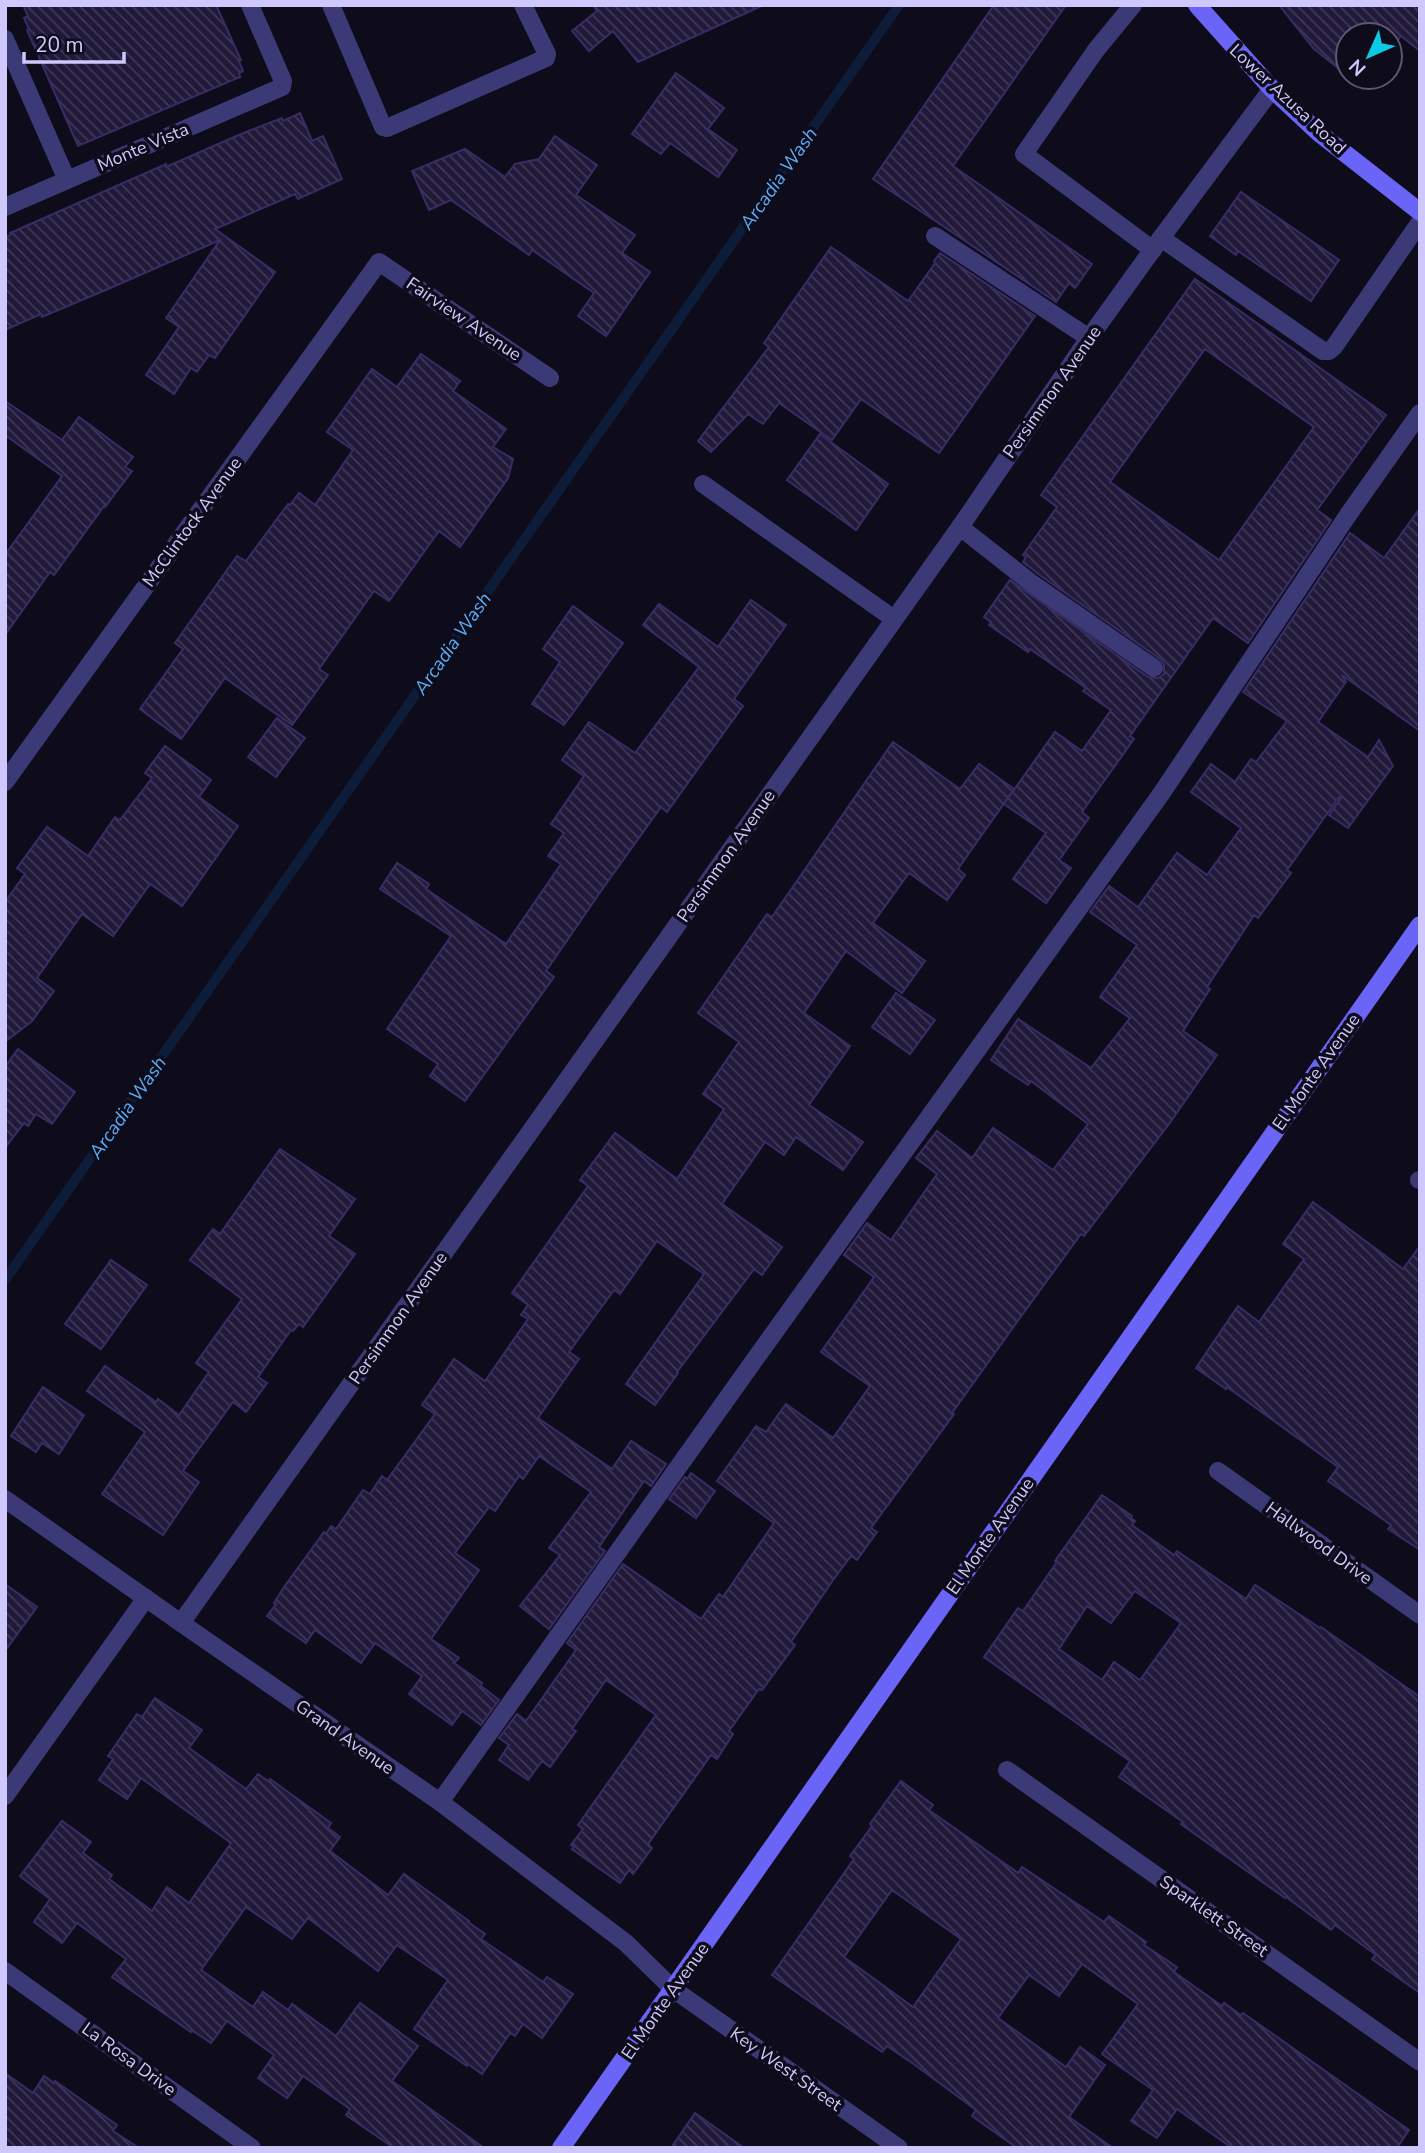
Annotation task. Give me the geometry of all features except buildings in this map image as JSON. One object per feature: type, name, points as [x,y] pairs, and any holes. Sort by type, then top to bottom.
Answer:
[{"type":"street","name":"Monte Vista","points":[[5,207],[282,87],[283,81],[250,5]]},
{"type":"street","points":[[331,5],[383,127],[387,128],[546,58],[547,54],[523,5]]},
{"type":"street","points":[[1133,5],[1096,50],[1024,154],[1323,351],[1334,347],[1420,222]]},
{"type":"street","name":"Lower Azusa Road","points":[[1196,5],[1272,89],[1319,133],[1420,212]]},
{"type":"street","points":[[5,39],[66,180]]},
{"type":"street","name":"Persimmon Avenue","points":[[181,1623],[960,527],[1089,338],[1272,89]]},
{"type":"street","points":[[936,236],[1089,338]]},
{"type":"street","name":"Fairview Avenue","points":[[378,263],[550,378]]},
{"type":"street","name":"McClintock Avenue","points":[[5,782],[378,263]]},
{"type":"street","points":[[440,1802],[744,1373],[1161,794],[1348,515],[1420,413]]},
{"type":"street","points":[[703,484],[894,619]]},
{"type":"street","points":[[960,527],[1034,585],[1154,668]]},
{"type":"street","name":"El Monte Avenue","points":[[561,2148],[1420,925]]},
{"type":"street","name":"Hallwood Drive","points":[[1218,1471],[1420,1615]]},
{"type":"street","name":"Grand Avenue","points":[[5,1499],[440,1802],[626,1943],[673,1989]]},
{"type":"street","points":[[5,1796],[146,1598]]},
{"type":"street","name":"Sparklett Street","points":[[1007,1770],[1420,2062]]},
{"type":"street","name":"La Rosa Drive","points":[[5,1971],[252,2148]]},
{"type":"street","name":"Key West Street","points":[[673,1989],[899,2148]]},
{"type":"waterway","name":"Arcadia Wash","points":[[5,1280],[899,5]]}]
